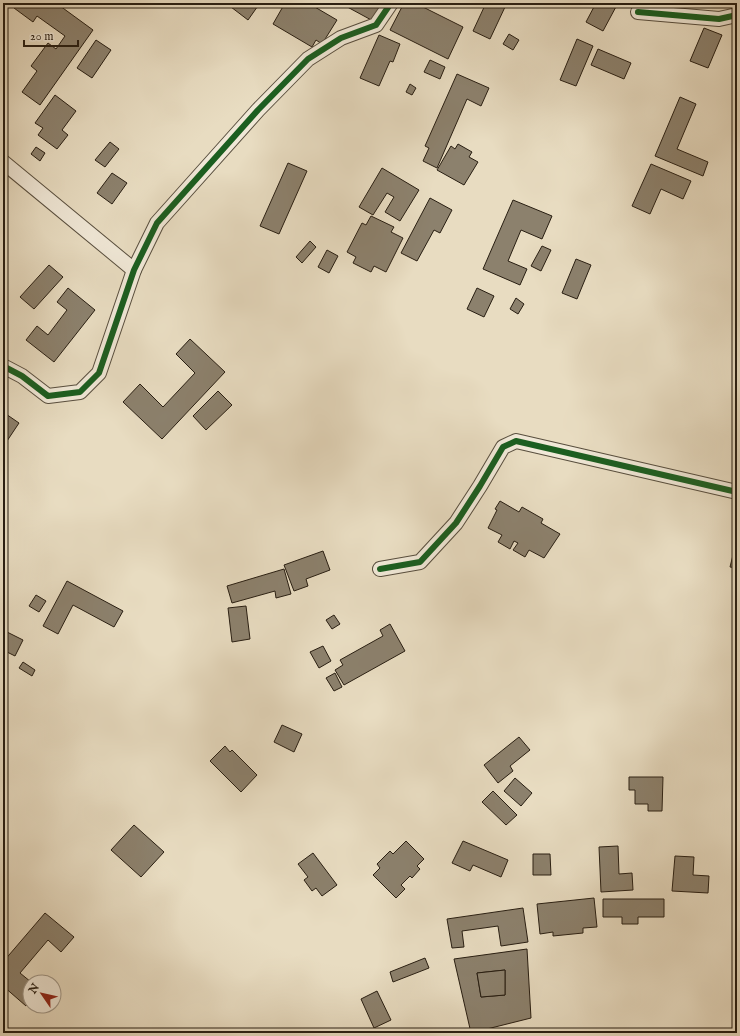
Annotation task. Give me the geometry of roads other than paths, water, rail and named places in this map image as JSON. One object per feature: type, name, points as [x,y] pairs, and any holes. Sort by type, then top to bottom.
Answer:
[{"type":"street","points":[[3,366],[22,376],[48,396],[80,392],[99,373],[134,270],[157,223],[258,110],[308,59],[341,38],[376,25],[391,3]]},
{"type":"street","points":[[638,12],[719,19],[737,15]]},
{"type":"street","points":[[3,162],[134,270]]},
{"type":"street","points":[[380,569],[420,562],[456,523],[503,447],[516,440],[737,492]]}]
